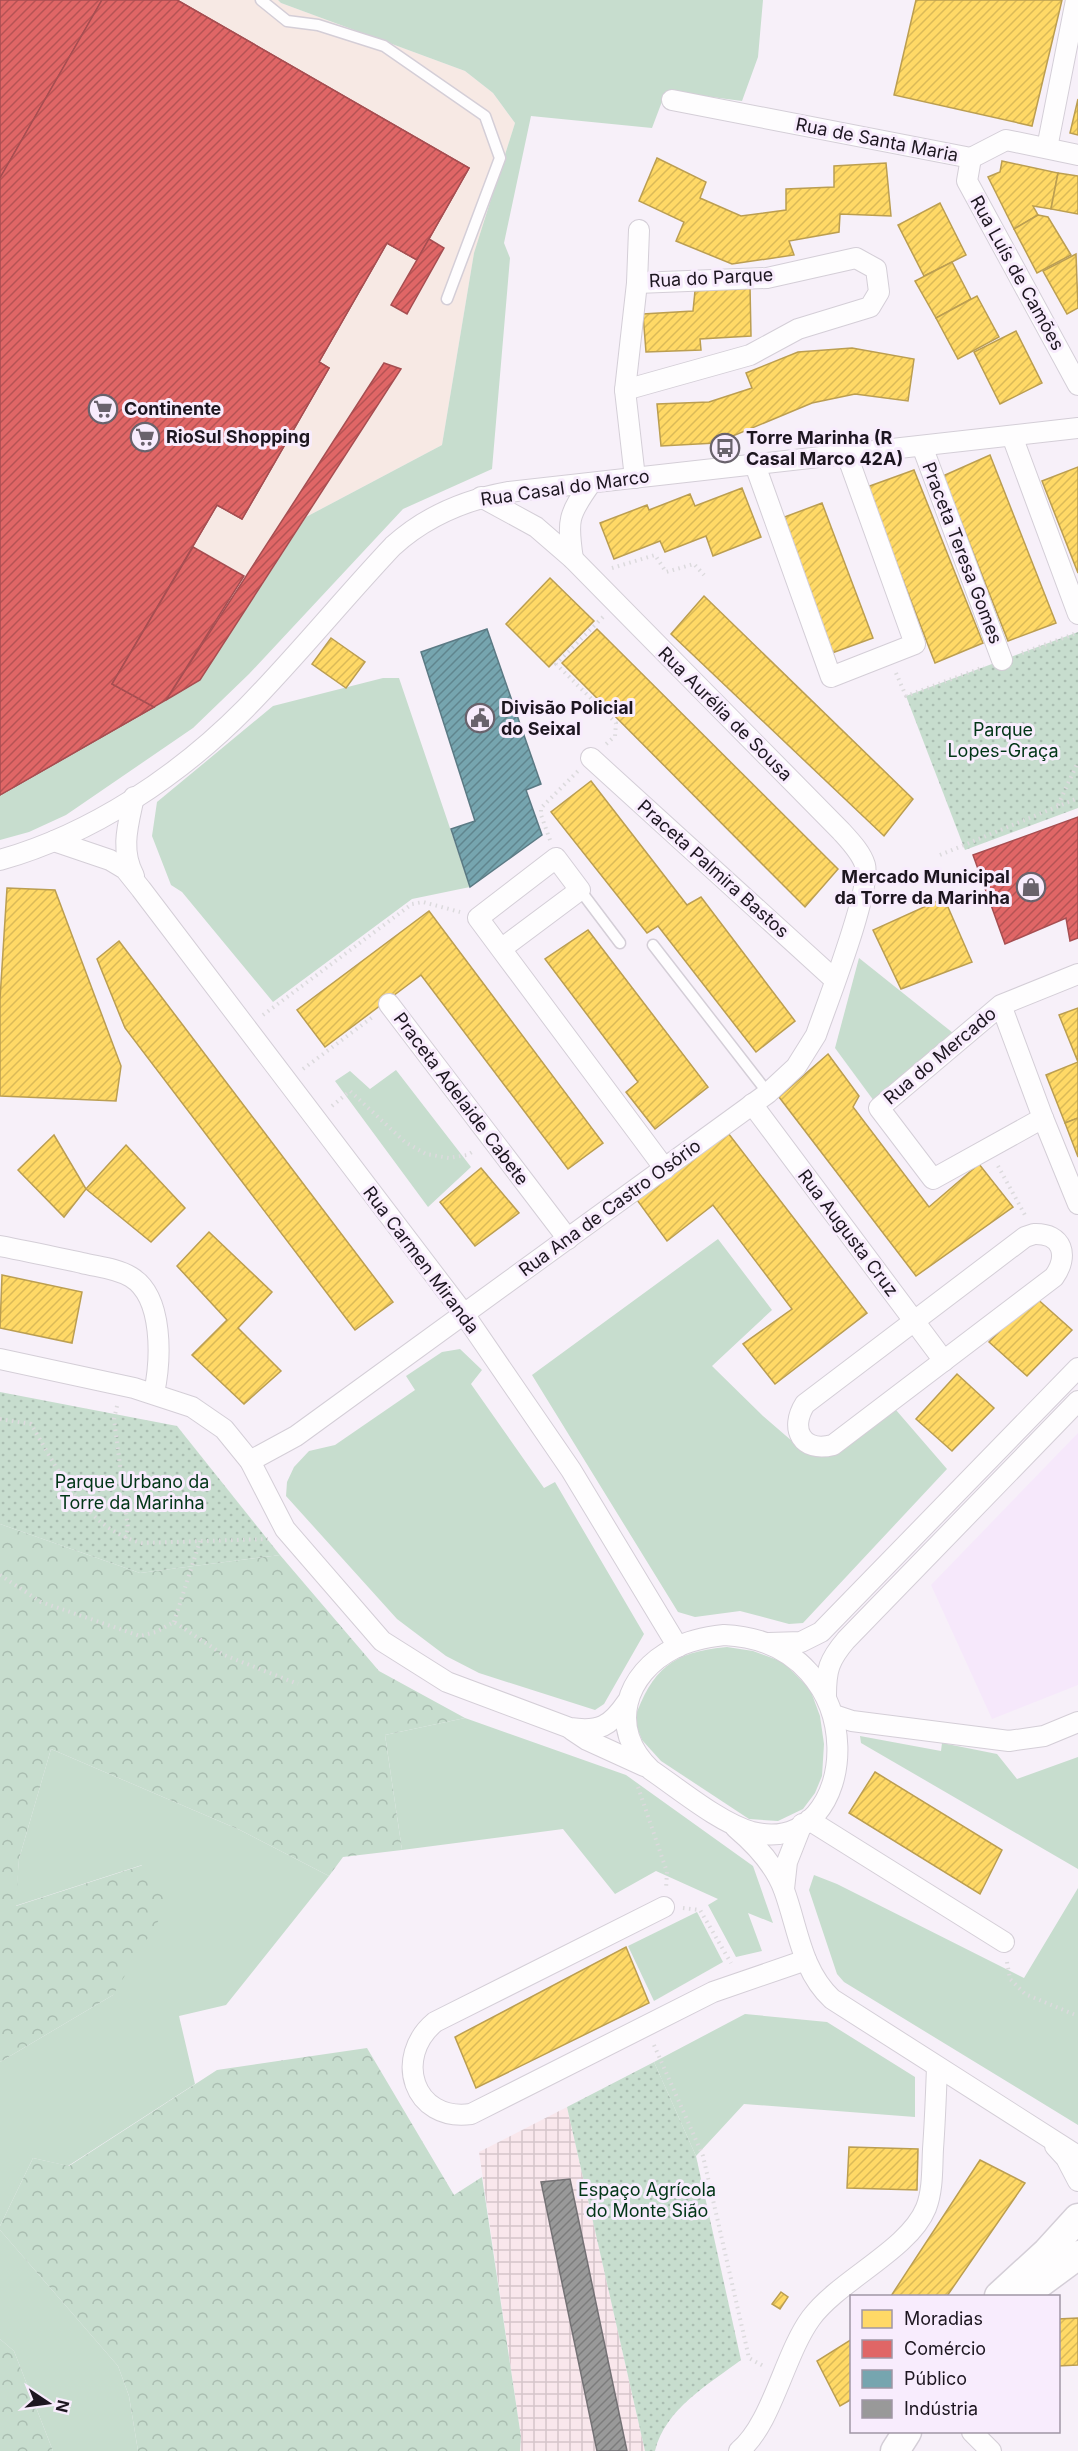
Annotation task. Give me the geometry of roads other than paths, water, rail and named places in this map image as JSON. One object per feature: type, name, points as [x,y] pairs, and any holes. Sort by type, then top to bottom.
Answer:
[{"type":"main road","points":[[1000,2295],[1047,2252],[1078,2218]]},
{"type":"main road","points":[[1025,2295],[1078,2255]]},
{"type":"main road","points":[[895,2451],[906,2433]]},
{"type":"street","points":[[1047,148],[1076,0]]},
{"type":"street","name":"Rua de Santa Maria","points":[[672,100],[971,158],[1006,140],[1078,154]]},
{"type":"street","name":"Rua Luís de Camões","points":[[971,158],[967,181],[1078,385]]},
{"type":"street","points":[[635,478],[626,390],[637,282],[639,230]]},
{"type":"street","name":"Rua do Parque","points":[[626,390],[750,355],[798,328],[870,307],[879,292],[876,269],[856,258],[767,278],[637,282]]},
{"type":"street","name":"Rua Casal do Marco","points":[[0,860],[54,841],[101,818],[187,760],[246,708],[346,596],[410,531],[429,518],[481,497],[1078,429]]},
{"type":"street","points":[[1012,436],[1078,614]]},
{"type":"street","name":"Praceta Teresa Gomes","points":[[922,446],[1002,660]]},
{"type":"street","points":[[755,465],[831,677],[915,644],[847,455]]},
{"type":"street","points":[[573,559],[568,529],[570,517],[591,483]]},
{"type":"street","name":"Rua Aurélia de Sousa","points":[[481,497],[536,527],[573,559],[841,831],[860,854],[866,874]]},
{"type":"street","name":"Praceta Palmira Bastos","points":[[591,759],[834,980]]},
{"type":"street","name":"Rua Carmen Miranda","points":[[134,797],[126,854],[129,866],[141,889]]},
{"type":"street","name":"Rua Carmen Miranda","points":[[54,841],[110,860],[125,869],[141,889],[464,1314],[572,1470],[678,1647]]},
{"type":"street","points":[[501,948],[580,890],[556,858],[478,918],[665,1169]]},
{"type":"street","name":"Rua Ana de Castro Osório","points":[[250,1461],[296,1436],[665,1169],[787,1077],[806,1054],[816,1035],[864,894],[866,874]]},
{"type":"street","name":"Rua do Mercado","points":[[1043,1118],[933,1179],[879,1108],[1001,1005],[1078,974]]},
{"type":"street","name":"Praceta Adelaide Cabete","points":[[389,1005],[567,1239]]},
{"type":"street","name":"Rua do Mercado","points":[[1001,1005],[1078,1204]]},
{"type":"street","name":"Rua Augusta Cruz","points":[[760,1099],[944,1361]]},
{"type":"street","points":[[1034,1234],[1050,1235],[1057,1241],[1063,1255],[1061,1268],[1054,1277],[833,1445],[818,1447],[806,1442],[801,1437],[797,1421],[805,1404],[914,1321],[1025,1237],[1034,1234]]},
{"type":"street","points":[[0,1246],[113,1270],[132,1278],[141,1285],[152,1304],[159,1350],[154,1393]]},
{"type":"street","points":[[0,1359],[154,1393],[192,1407],[224,1429],[250,1461],[285,1529],[382,1641],[458,1687],[570,1728],[590,1731],[611,1722],[627,1702],[637,1680],[644,1671],[661,1656],[678,1647],[697,1640],[724,1635],[741,1636],[769,1643],[783,1650],[804,1666],[826,1695],[834,1715],[839,1742],[836,1772],[828,1794],[806,1822],[787,1862],[784,1889]]},
{"type":"street","points":[[769,1643],[801,1642],[820,1632],[1078,1368]]},
{"type":"street","points":[[826,1695],[826,1673],[836,1652],[1078,1401]]},
{"type":"street","points":[[900,1551],[917,1566]]},
{"type":"street","points":[[627,1702],[625,1724],[630,1740],[641,1760],[651,1770]]},
{"type":"street","points":[[834,1715],[852,1720],[1009,1741],[1044,1736],[1078,1722]]},
{"type":"street","points":[[570,1728],[587,1740],[651,1770],[730,1823],[764,1856],[775,1870],[784,1889],[806,1960],[817,1982],[832,1999],[1078,2156]]},
{"type":"street","points":[[730,1823],[753,1832],[766,1834],[793,1830],[806,1822]]},
{"type":"street","points":[[806,1822],[1004,1942]]},
{"type":"street","points":[[664,1907],[435,2022],[423,2032],[413,2050],[415,2085],[425,2099],[447,2114],[471,2114],[712,1992],[806,1960]]},
{"type":"street","points":[[740,2451],[757,2429],[799,2337],[810,2319],[824,2302],[904,2238],[925,2210],[930,2195],[932,2175],[937,2067]]},
{"type":"street","points":[[1047,2138],[1066,2158],[1078,2181]]},
{"type":"street","points":[[973,2433],[991,2451]]},
{"type":"lane","points":[[261,0],[287,21],[318,26],[384,46],[485,117],[500,158],[447,298]]},
{"type":"lane","points":[[580,890],[620,943]]},
{"type":"lane","points":[[653,945],[760,1099]]},
{"type":"place","name":"Continente","points":[[103,409]]},
{"type":"place","name":"RioSul Shopping","points":[[145,437]]},
{"type":"place","name":"Torre Marinha (R Casal Marco 42A)","points":[[725,448]]},
{"type":"place","name":"Divisão Policial do Seixal","points":[[480,718]]},
{"type":"place","name":"Mercado Municipal da Torre da Marinha","points":[[1031,887]]},
{"type":"park label","name":"Parque Lopes-Graça","points":[[1003,740]]},
{"type":"park label","name":"Parque Urbano da Torre da Marinha","points":[[132,1492]]},
{"type":"park label","name":"Espaço Agrícola do Monte Sião","points":[[647,2200]]}]
